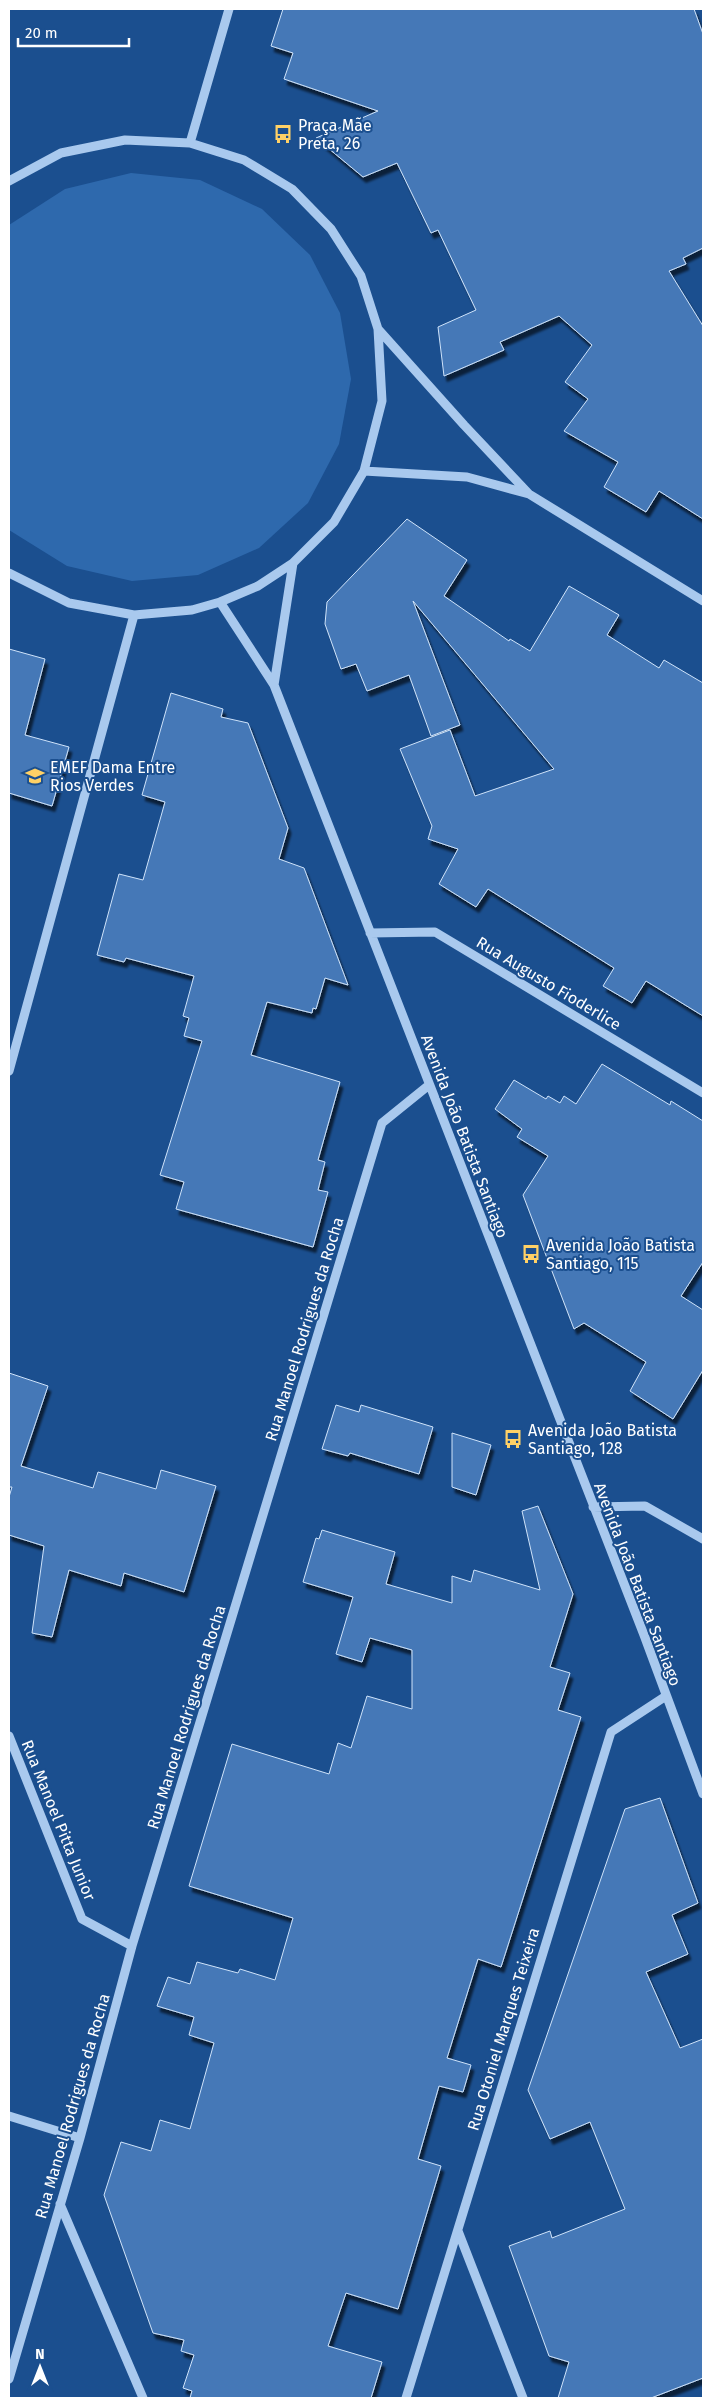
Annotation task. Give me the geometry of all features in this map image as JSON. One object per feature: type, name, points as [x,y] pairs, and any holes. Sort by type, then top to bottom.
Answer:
[{"type":"street","points":[[190,143],[228,9]]},
{"type":"street","points":[[9,181],[61,153],[125,140],[190,143],[244,160],[292,189],[331,229],[361,276],[378,329],[382,401],[364,471],[334,522],[293,563],[258,586],[220,602],[192,610],[134,615],[69,603],[9,573]]},
{"type":"street","points":[[378,329],[529,494],[703,601]]},
{"type":"street","points":[[364,471],[468,477],[529,494]]},
{"type":"street","points":[[274,685],[293,563]]},
{"type":"street","name":"Avenida João Batista Santiago","points":[[220,602],[274,685],[703,1794]]},
{"type":"street","points":[[9,1071],[134,615]]},
{"type":"street","name":"Rua Augusto Fioderlice","points":[[370,933],[435,932],[703,1093]]},
{"type":"street","name":"Rua Manoel Rodrigues da Rocha","points":[[9,2379],[80,2138],[132,1946],[382,1123],[429,1085]]},
{"type":"street","points":[[593,1508],[645,1506],[703,1540]]},
{"type":"street","name":"Rua Otoniel Marques Teixeira","points":[[406,2398],[458,2231],[470,2184],[611,1732],[666,1696]]},
{"type":"street","name":"Rua Manoel Pitta Junior","points":[[9,1736],[82,1919],[132,1946]]},
{"type":"street","points":[[9,2116],[80,2138]]},
{"type":"street","points":[[60,2204],[143,2398]]},
{"type":"street","points":[[458,2231],[523,2398]]},
{"type":"shaded area","points":[[131,173],[200,180],[262,209],[310,255],[340,313],[351,379],[339,444],[308,503],[259,548],[198,575],[132,581],[67,566],[9,530],[9,225],[65,189]]},
{"type":"building","points":[[283,9],[694,9],[703,34],[703,248],[683,258],[686,264],[669,271],[703,326],[703,519],[659,491],[646,512],[604,487],[618,462],[564,431],[588,399],[565,382],[592,345],[559,316],[500,342],[504,350],[444,376],[438,327],[476,310],[438,230],[431,233],[397,163],[363,177],[316,138],[378,111],[284,79],[293,53],[271,46]]},
{"type":"building","points":[[407,519],[467,560],[444,596],[509,641],[510,639],[530,651],[569,586],[619,615],[607,635],[659,668],[664,660],[703,683],[703,1016],[646,981],[632,1003],[603,986],[614,968],[488,889],[476,907],[439,884],[458,849],[428,839],[432,826],[400,749],[450,730],[475,796],[554,769],[413,601],[460,725],[431,736],[409,675],[367,691],[356,664],[341,669],[325,624],[327,602]]},
{"type":"building","points":[[9,649],[45,659],[25,735],[69,747],[52,806],[9,793]]},
{"type":"building","points":[[171,693],[223,709],[221,717],[248,723],[288,828],[279,859],[304,868],[348,985],[325,978],[316,1009],[313,1008],[312,1013],[267,1002],[251,1055],[340,1082],[318,1160],[325,1162],[318,1190],[328,1192],[313,1247],[176,1209],[184,1182],[160,1175],[202,1041],[184,1036],[189,1018],[183,1016],[194,976],[126,958],[124,962],[97,955],[119,874],[143,880],[165,802],[142,795]]},
{"type":"building","points":[[602,1064],[670,1105],[671,1101],[703,1121],[703,1262],[681,1296],[703,1310],[703,1370],[673,1419],[630,1391],[646,1362],[584,1323],[574,1329],[523,1195],[548,1156],[517,1137],[522,1129],[495,1109],[514,1080],[546,1099],[548,1096],[560,1103],[564,1096],[576,1104]]},
{"type":"building","points":[[9,1373],[48,1386],[21,1466],[93,1488],[98,1472],[156,1489],[161,1470],[216,1486],[184,1592],[124,1573],[121,1586],[69,1570],[52,1637],[32,1633],[44,1546],[9,1535],[9,1497],[12,1487],[9,1487]]},
{"type":"building","points":[[336,1405],[359,1412],[361,1405],[433,1427],[419,1474],[350,1453],[348,1456],[322,1449]]},
{"type":"building","points":[[452,1433],[491,1445],[476,1495],[452,1487]]},
{"type":"building","points":[[538,1506],[573,1594],[550,1667],[570,1673],[558,1710],[581,1717],[501,1967],[478,1959],[447,2058],[471,2065],[463,2092],[439,2086],[418,2159],[441,2166],[398,2309],[346,2293],[328,2346],[382,2362],[371,2398],[190,2398],[192,2391],[183,2388],[194,2355],[181,2351],[184,2340],[153,2333],[104,2195],[121,2142],[151,2151],[160,2120],[190,2129],[214,2043],[189,2035],[194,2017],[157,2006],[168,1977],[190,1984],[197,1962],[238,1973],[240,1969],[275,1980],[293,1918],[189,1886],[232,1744],[329,1774],[338,1743],[351,1748],[367,1696],[412,1709],[412,1650],[370,1638],[362,1662],[336,1654],[353,1597],[303,1582],[316,1538],[319,1539],[322,1530],[395,1552],[386,1584],[452,1603],[452,1576],[471,1582],[474,1570],[540,1590],[522,1511]]},
{"type":"building","points":[[660,1798],[698,1903],[672,1915],[688,1954],[646,1972],[680,2048],[703,2039],[703,2378],[651,2398],[558,2398],[569,2362],[549,2356],[509,2246],[550,2231],[552,2238],[625,2209],[590,2122],[550,2139],[528,2090],[625,1809]]},
{"type":"place","name":"Praça Mãe Preta, 26","points":[[283,134]]},
{"type":"place","name":"EMEF Dama Entre Rios Verdes","points":[[35,776]]},
{"type":"place","name":"Avenida João Batista Santiago, 115","points":[[531,1254]]},
{"type":"place","name":"Avenida João Batista Santiago, 128","points":[[513,1439]]}]
